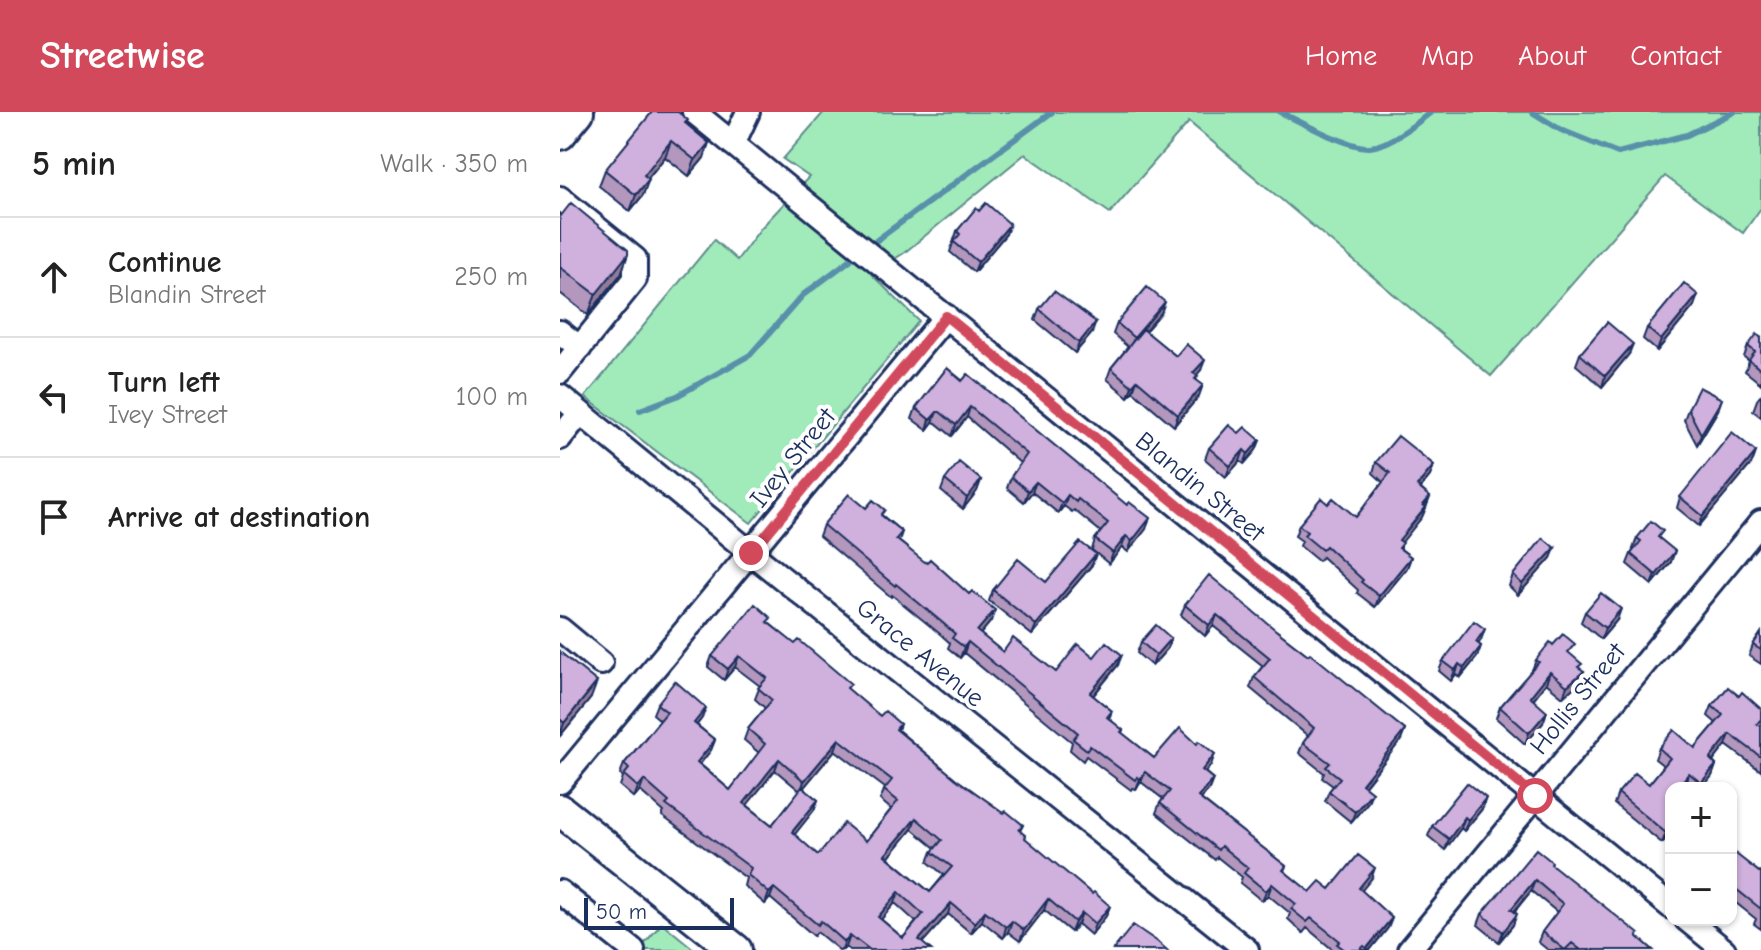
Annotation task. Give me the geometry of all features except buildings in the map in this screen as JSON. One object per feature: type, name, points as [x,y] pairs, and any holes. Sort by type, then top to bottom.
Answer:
[{"type":"main road","points":[[560,134],[578,112]]},
{"type":"main road","points":[[560,810],[736,950]]},
{"type":"street","name":"Blandin Street","points":[[694,112],[1665,902]]},
{"type":"street","points":[[733,144],[748,112]]},
{"type":"street","points":[[560,198],[635,259],[635,279],[560,372]]},
{"type":"street","name":"Ivey Street","points":[[560,782],[946,316]]},
{"type":"street","points":[[560,332],[580,348]]},
{"type":"street","name":"Grace Avenue","points":[[560,396],[1247,950]]},
{"type":"street","points":[[560,438],[580,413]]},
{"type":"street","name":"Hollis Street","points":[[1409,950],[1761,522]]},
{"type":"street","points":[[560,629],[601,663]]},
{"type":"street","points":[[560,892],[633,950]]},
{"type":"street","points":[[1694,926],[1724,950]]},
{"type":"green space","points":[[824,112],[1761,112],[1761,208],[1743,233],[1665,176],[1491,376],[1189,122],[1110,213],[1025,154],[904,253],[871,274],[919,321],[751,523],[585,397],[714,240],[737,260],[761,228],[809,177],[783,159]]},
{"type":"green space","points":[[662,923],[695,950],[639,950]]},
{"type":"waterway","points":[[877,240],[1052,112]]},
{"type":"waterway","points":[[1280,112],[1338,139],[1370,147],[1394,138],[1431,112]]},
{"type":"waterway","points":[[1532,112],[1561,130],[1618,153],[1687,135],[1734,112]]},
{"type":"waterway","points":[[640,410],[677,396],[750,355],[803,295],[850,260]]},
{"type":"route","points":[[751,553],[946,316],[1535,796]]}]
